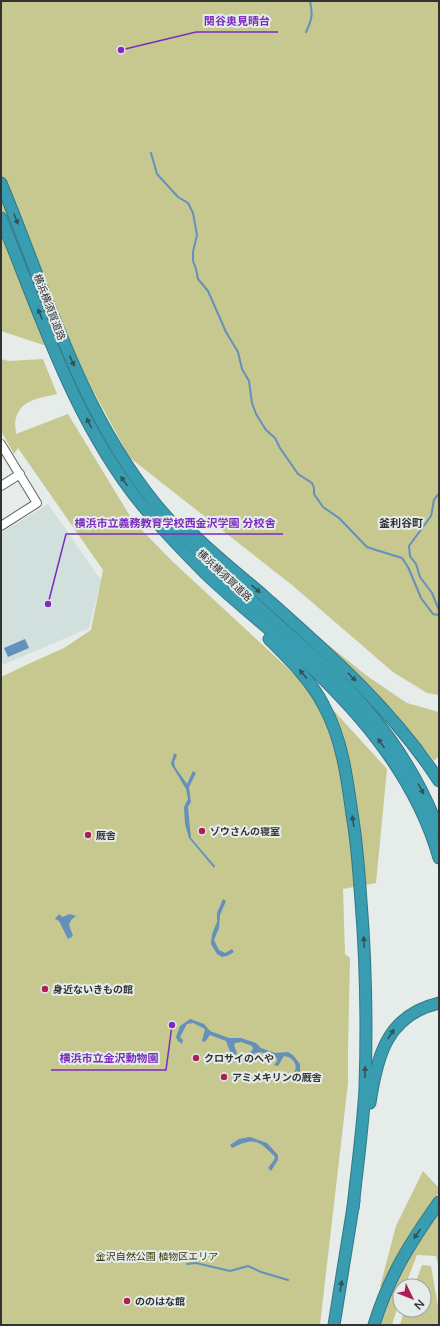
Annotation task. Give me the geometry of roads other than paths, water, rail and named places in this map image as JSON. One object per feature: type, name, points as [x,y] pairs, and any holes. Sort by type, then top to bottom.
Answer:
[{"type":"highway","name":"横浜横須賀道路","points":[[1,183],[70,358],[110,438],[137,480],[154,502],[201,553],[322,664],[367,710],[395,747],[414,795],[439,830]]},
{"type":"highway","name":"横浜横須賀道路","points":[[1,218],[67,380],[100,444],[141,504],[174,542],[207,575],[287,646],[338,694],[406,773]]},
{"type":"highway","points":[[119,453],[192,533],[342,667],[372,697],[403,731],[425,759],[439,781]]},
{"type":"highway","points":[[141,504],[179,554],[268,638],[308,680],[324,705],[339,742],[356,834],[365,974],[366,1043],[363,1117],[353,1208]]},
{"type":"highway","name":"横浜横須賀道路","points":[[427,813],[439,858]]},
{"type":"highway","points":[[334,1325],[372,1091],[380,1056],[390,1035],[404,1019],[416,1011],[439,1003]]},
{"type":"highway","points":[[374,1325],[385,1292],[398,1265],[439,1202]]},
{"type":"street","points":[[1,445],[37,503],[1,526]]},
{"type":"street","points":[[1,486],[20,474]]},
{"type":"water","points":[[25,639],[29,648],[8,657],[4,648]]},
{"type":"water","points":[[174,753],[177,755],[174,762],[175,767],[187,784],[193,771],[196,773],[189,787],[191,802],[188,807],[191,838],[215,866],[214,868],[189,838],[185,824],[184,807],[188,799],[186,789],[171,764]]},
{"type":"water","points":[[223,899],[226,901],[220,915],[219,928],[214,940],[219,950],[225,953],[232,949],[234,952],[222,957],[217,954],[211,944],[212,934],[217,922],[217,913]]},
{"type":"water","points":[[59,914],[62,917],[70,914],[76,916],[71,920],[69,925],[73,936],[68,939],[59,921],[55,919]]},
{"type":"water","points":[[190,1019],[204,1024],[210,1031],[229,1038],[241,1038],[256,1043],[261,1048],[275,1053],[288,1052],[293,1055],[300,1064],[300,1073],[295,1079],[292,1075],[296,1069],[296,1066],[293,1060],[288,1057],[284,1056],[278,1066],[274,1065],[277,1058],[260,1052],[255,1053],[254,1059],[250,1061],[249,1054],[253,1049],[252,1046],[241,1042],[235,1043],[236,1055],[231,1054],[226,1041],[210,1035],[205,1042],[202,1041],[205,1029],[193,1023],[187,1024],[180,1037],[183,1040],[182,1044],[176,1037],[180,1026]]},
{"type":"water","points":[[250,1137],[267,1143],[278,1155],[278,1160],[271,1171],[268,1168],[275,1157],[265,1147],[256,1142],[246,1142],[232,1148],[230,1145],[239,1139]]},
{"type":"waterway","points":[[306,32],[310,24],[311,17],[310,1]]},
{"type":"waterway","points":[[151,153],[157,174],[178,197],[188,203],[193,213],[197,235],[193,252],[193,261],[198,279],[208,291],[226,332],[238,352],[242,369],[249,381],[252,403],[256,414],[266,430],[275,438],[298,474],[312,483],[314,494],[323,507],[339,518],[367,547],[402,558],[408,567],[421,598],[433,614],[439,615]]},
{"type":"waterway","points":[[439,493],[434,500],[431,516],[409,546],[410,556],[416,564],[420,577],[432,593],[439,610]]},
{"type":"waterway","points":[[187,1264],[196,1263],[230,1271],[248,1266],[261,1272],[288,1280]]},
{"type":"place","name":"関谷奥見晴台","points":[[121,50]]},
{"type":"place","name":"横浜市立義務教育学校西金沢学園 分校舎","points":[[48,604]]},
{"type":"place","name":"ゾウさんの寝室","points":[[202,831]]},
{"type":"place","name":"厩舎","points":[[88,835]]},
{"type":"place","name":"身近ないきもの館","points":[[45,989]]},
{"type":"place","name":"横浜市立金沢動物園","points":[[172,1025]]},
{"type":"place","name":"クロサイのへや","points":[[196,1058]]},
{"type":"place","name":"アミメキリンの厩舎","points":[[224,1077]]},
{"type":"place","name":"ののはな館","points":[[127,1301]]},
{"type":"district","name":"釜利谷町","points":[[401,523]]},
{"type":"park label","name":"金沢自然公園 植物区エリア","points":[[157,1256]]}]
